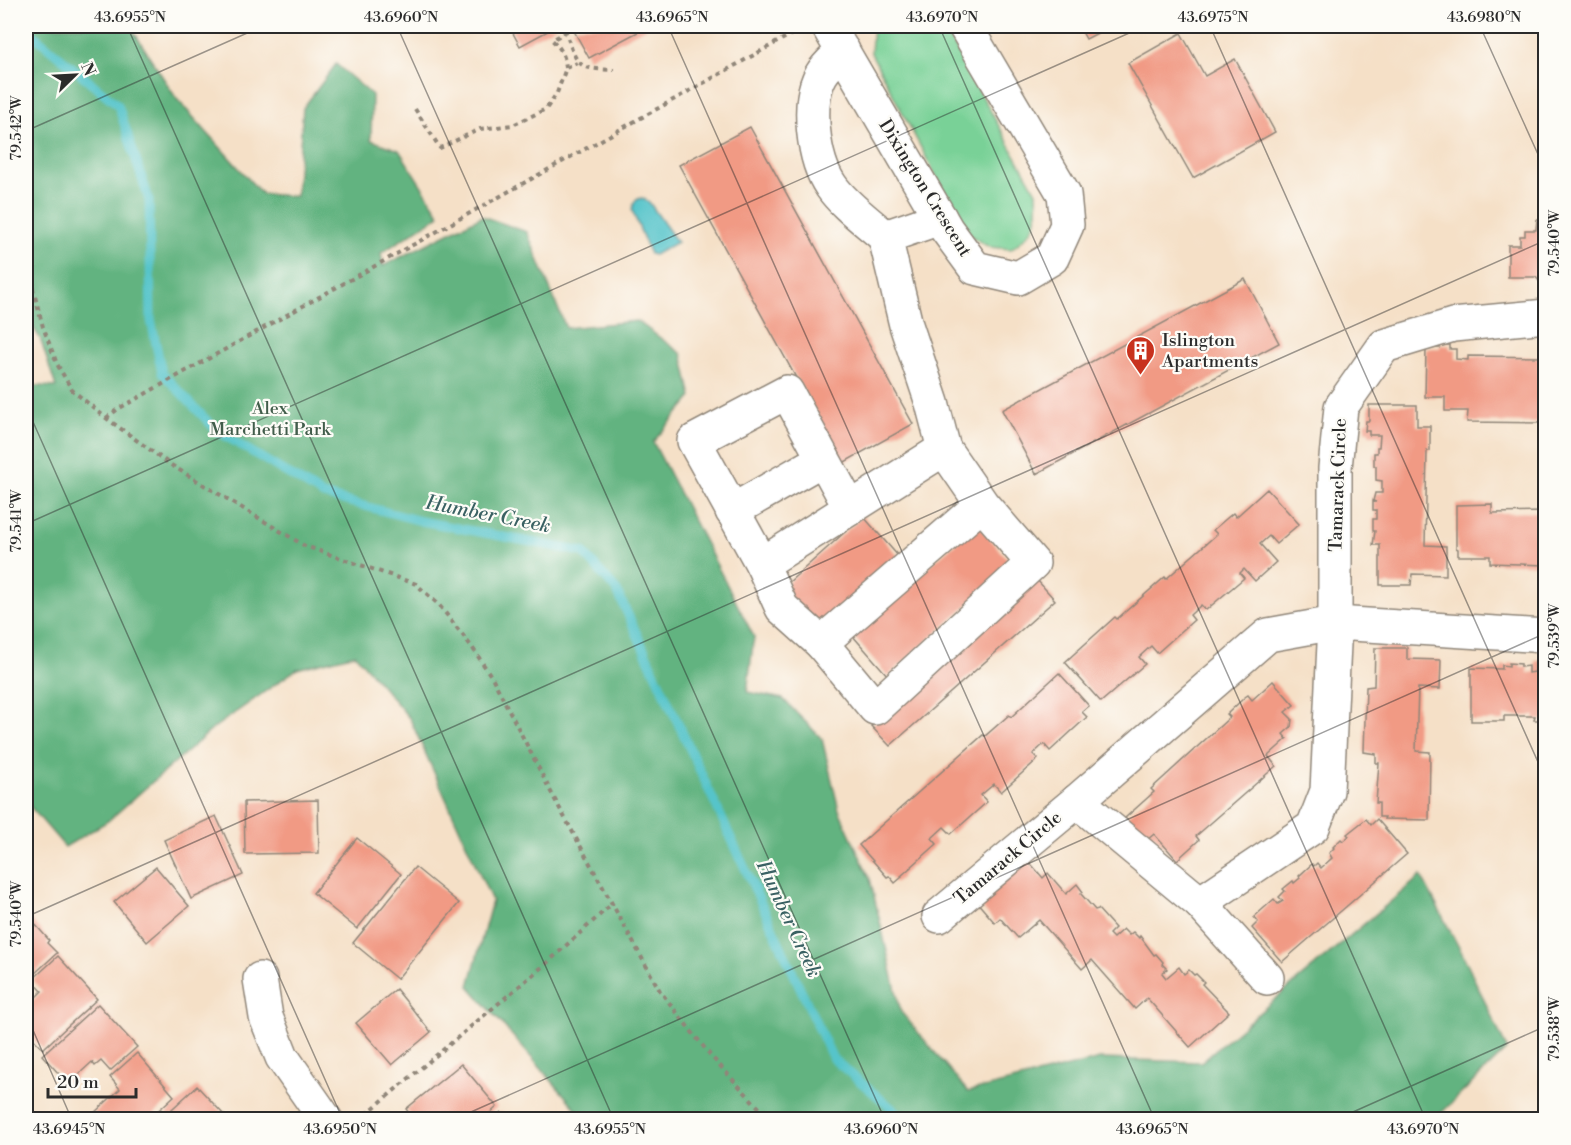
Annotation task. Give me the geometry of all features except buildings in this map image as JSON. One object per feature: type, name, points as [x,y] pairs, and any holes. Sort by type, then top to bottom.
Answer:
[{"type":"street","name":"Dixington Crescent","points":[[824,35],[940,218],[975,268],[1018,278],[1052,258],[1067,225],[1064,194],[965,26]]},
{"type":"street","points":[[824,35],[822,74],[814,92],[813,126],[820,163],[831,186],[885,237],[906,325],[932,403],[944,449],[982,504],[1033,563],[875,708],[821,643],[782,608],[762,564],[694,441],[787,392],[850,508]]},
{"type":"street","points":[[885,237],[940,218]]},
{"type":"street","name":"Tamarack Circle","points":[[1200,903],[1313,827],[1327,791],[1335,622],[1335,468],[1341,408],[1384,346],[1452,325],[1545,316]]},
{"type":"street","points":[[762,564],[944,449]]},
{"type":"street","points":[[732,511],[823,459]]},
{"type":"street","points":[[821,643],[982,504]]},
{"type":"street","name":"Tamarack Circle","points":[[939,916],[1077,801],[1268,635],[1335,622],[1545,636]]},
{"type":"street","name":"Tamarack Circle","points":[[1077,801],[1200,903],[1266,978]]},
{"type":"street","points":[[260,979],[266,1017],[282,1058],[320,1117]]},
{"type":"path","points":[[415,109],[440,148],[480,129],[513,125],[546,109],[557,93],[566,68],[565,57],[560,47],[552,40],[566,32],[578,63],[588,69],[614,70]]},
{"type":"path","points":[[106,418],[118,409],[195,367],[824,35]]},
{"type":"path","points":[[566,68],[578,63]]},
{"type":"path","points":[[26,262],[43,327],[57,364],[72,390],[171,465],[305,546],[416,584],[439,605],[472,647],[493,679],[554,798],[660,991],[710,1055],[772,1119]]},
{"type":"path","points":[[359,1119],[548,962],[613,903]]},
{"type":"green space","name":"Alex Marchetti Park","points":[[26,26],[130,26],[176,98],[262,194],[296,196],[303,108],[336,64],[372,95],[371,140],[399,150],[440,215],[381,253],[383,266],[482,216],[527,232],[566,328],[637,321],[682,354],[692,397],[653,442],[754,637],[747,692],[783,699],[822,739],[839,810],[870,879],[901,1012],[968,1092],[1100,1059],[1201,1062],[1421,876],[1463,955],[1507,1049],[1435,1119],[585,1119],[469,986],[492,901],[410,719],[355,654],[297,669],[215,727],[108,821],[65,847],[26,802],[26,385],[56,387],[40,338],[26,317]]},
{"type":"green space","points":[[873,26],[943,26],[1037,194],[1034,226],[1011,249],[989,247],[966,233],[871,53]]},
{"type":"water","points":[[642,198],[649,202],[677,242],[654,255],[650,254],[632,210],[635,202]]},
{"type":"waterway","name":"Humber Creek","points":[[26,29],[118,105],[149,200],[151,320],[162,373],[217,431],[323,495],[421,521],[583,552],[617,591],[833,1059],[906,1120]]},
{"type":"place","name":"Islington Apartments","points":[[1141,376]]}]
